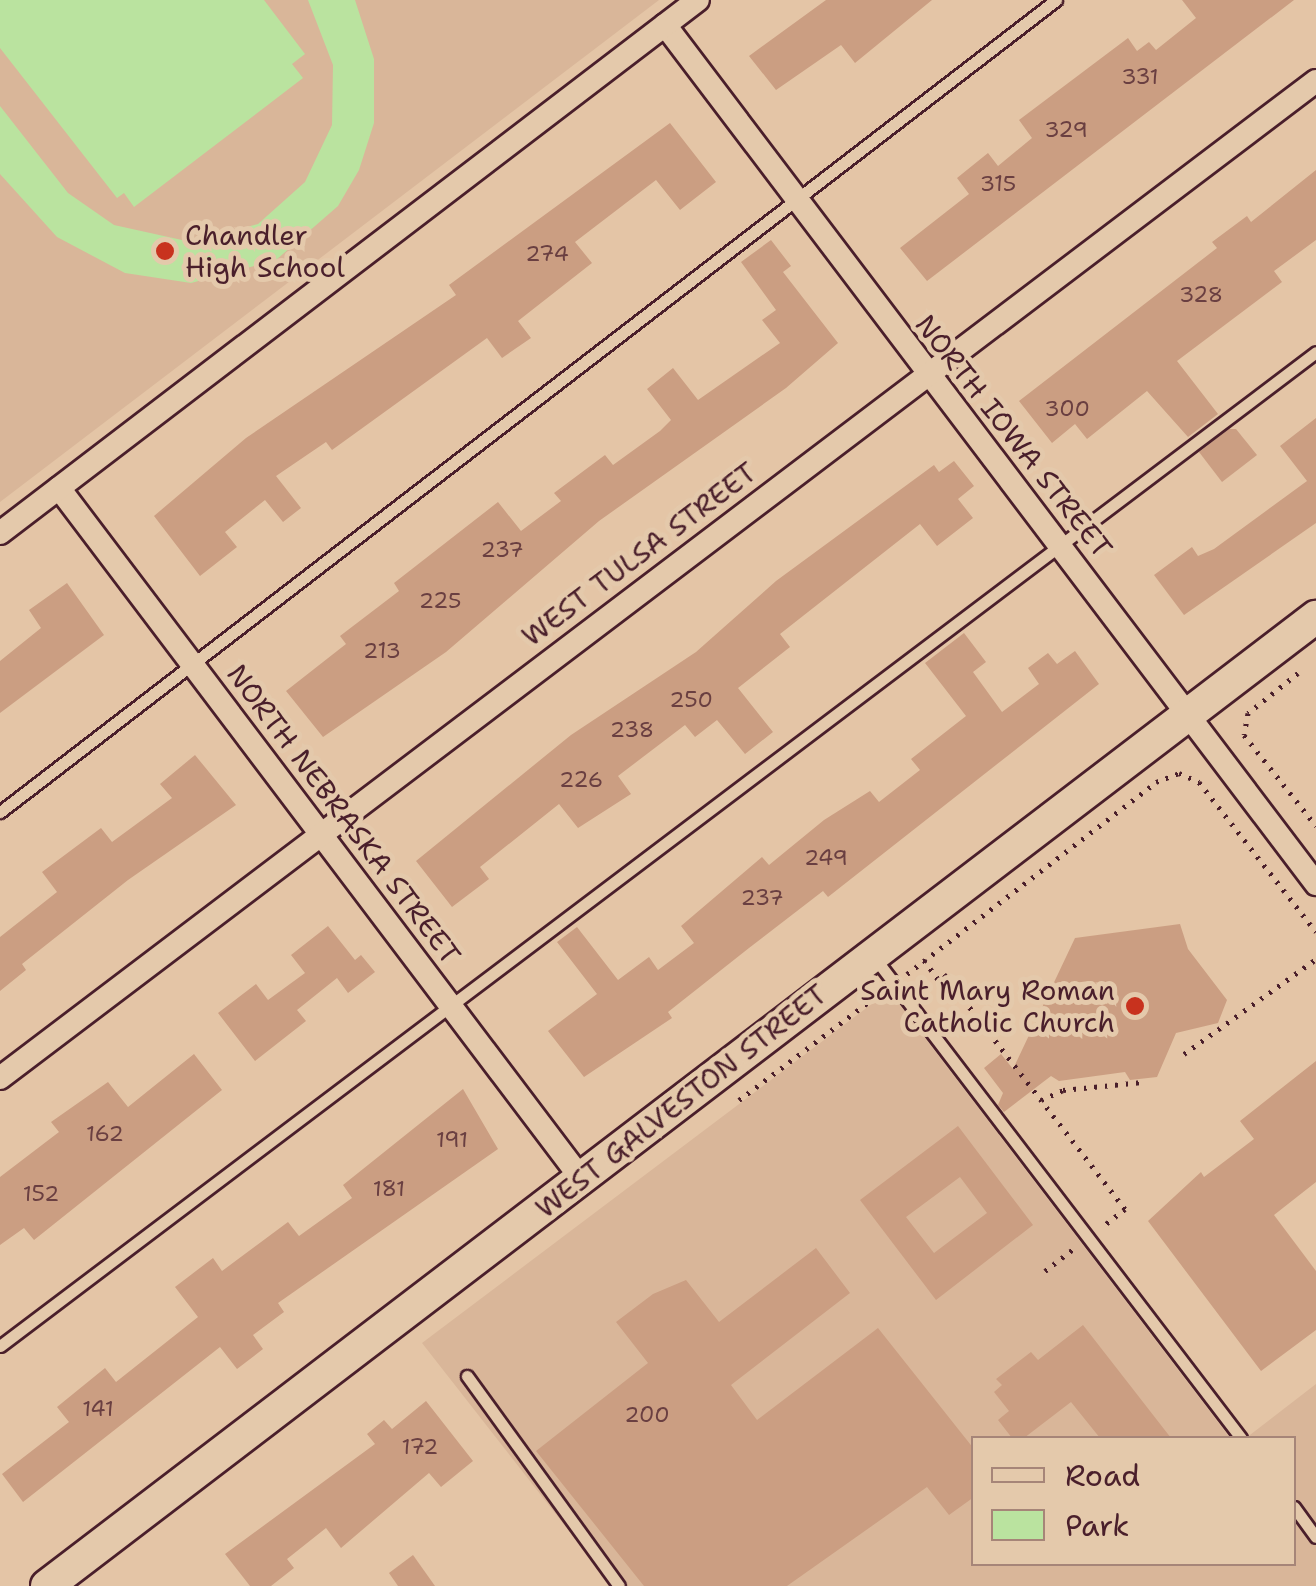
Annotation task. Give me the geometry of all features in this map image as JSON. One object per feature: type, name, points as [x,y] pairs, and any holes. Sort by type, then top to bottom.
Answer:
[{"type":"street","points":[[0,533],[698,0]]},
{"type":"street","name":"NORTH IOWA STREET","points":[[665,25],[1316,884]]},
{"type":"street","name":"WEST TULSA STREET","points":[[0,1078],[321,831],[1316,81]]},
{"type":"street","name":"NORTH NEBRASKA STREET","points":[[59,488],[580,1177]]},
{"type":"street","name":"WEST GALVESTON STREET","points":[[56,1583],[580,1177],[1316,617]]},
{"type":"lane","points":[[0,812],[1056,0]]},
{"type":"lane","points":[[0,1346],[450,1002],[1316,352]]},
{"type":"lane","points":[[872,955],[1239,1436]]},
{"type":"lane","points":[[467,1376],[619,1586]]},
{"type":"lane","points":[[1296,1510],[1316,1537]]},
{"type":"path","points":[[1302,669],[1248,713],[1244,735],[1316,826]]},
{"type":"path","points":[[736,1102],[1156,782],[1179,773],[1199,782],[1316,932]]},
{"type":"path","points":[[1184,1054],[1316,959]]},
{"type":"path","points":[[924,960],[938,979],[944,974],[1125,1210],[1045,1271]]},
{"type":"path","points":[[1041,1100],[1063,1090],[1143,1082]]},
{"type":"shaded area","name":"Chandler High School","points":[[0,0],[659,0],[0,502]]},
{"type":"shaded area","points":[[889,991],[1228,1436],[971,1436],[971,1566],[1296,1566],[1296,1436],[1249,1436],[1316,1384],[1316,1586],[612,1586],[422,1343]]},
{"type":"green space","points":[[0,0],[264,0],[305,54],[292,64],[303,78],[134,207],[124,193],[117,198],[0,48]]},
{"type":"green space","points":[[308,0],[355,0],[374,59],[374,123],[359,170],[338,206],[276,260],[191,283],[125,273],[57,237],[0,174],[0,106],[68,193],[114,225],[191,242],[258,224],[305,182],[332,125],[333,65]]},
{"type":"building","points":[[826,0],[932,0],[855,63],[841,45],[776,90],[749,56]]},
{"type":"building","points":[[1182,0],[1294,0],[927,281],[900,248],[969,194],[957,178],[988,153],[998,166],[1032,138],[1019,120],[1128,38],[1137,51],[1149,42],[1156,50],[1196,18]]},
{"type":"building","points":[[670,123],[716,182],[680,210],[656,180],[575,242],[592,263],[518,321],[531,338],[502,358],[487,338],[332,450],[326,442],[276,476],[301,508],[283,522],[265,500],[225,532],[237,547],[200,576],[154,516],[246,438],[456,295],[449,285]]},
{"type":"building","points":[[1316,170],[1316,240],[1274,271],[1282,282],[1177,361],[1218,414],[1188,437],[1147,391],[1087,439],[1075,424],[1052,443],[1019,401],[1217,248],[1212,242],[1247,216],[1251,222]]},
{"type":"building","points":[[771,240],[791,266],[783,272],[838,343],[786,388],[599,521],[446,652],[323,737],[286,691],[346,644],[340,636],[399,591],[394,583],[498,502],[521,531],[561,501],[554,493],[605,455],[613,465],[660,431],[671,420],[647,389],[673,368],[698,400],[780,343],[762,320],[776,310],[741,262]]},
{"type":"building","points":[[1316,418],[1316,523],[1184,615],[1154,575],[1192,547],[1198,556],[1214,549],[1307,481],[1280,446]]},
{"type":"building","points":[[1229,429],[1236,429],[1257,455],[1222,482],[1199,452]]},
{"type":"building","points":[[954,461],[974,486],[958,499],[973,518],[937,546],[920,524],[780,634],[790,647],[738,688],[773,732],[745,754],[717,720],[695,737],[685,725],[618,776],[631,794],[578,828],[559,804],[480,867],[489,879],[452,907],[416,861],[571,735],[696,652],[776,581],[934,465],[939,472]]},
{"type":"building","points":[[67,583],[104,635],[0,713],[0,661],[41,628],[29,610]]},
{"type":"building","points":[[964,633],[986,662],[973,672],[1002,712],[1039,684],[1028,668],[1048,653],[1057,664],[1075,651],[1099,684],[828,897],[823,891],[749,948],[668,1012],[672,1018],[584,1077],[548,1031],[597,994],[557,942],[577,927],[618,980],[649,957],[658,970],[694,943],[681,926],[762,857],[769,865],[824,820],[870,791],[879,802],[920,770],[911,759],[966,716],[925,663]]},
{"type":"building","points":[[195,755],[236,805],[128,880],[22,964],[26,970],[0,991],[0,937],[57,892],[42,872],[101,828],[112,842],[172,798],[160,784]]},
{"type":"building","name":"Saint Mary Roman Catholic Church","points":[[1180,924],[1188,949],[1227,1000],[1218,1023],[1176,1033],[1157,1077],[1130,1080],[1125,1072],[1059,1081],[1051,1076],[1004,1112],[998,1105],[1003,1093],[984,1068],[1001,1054],[1013,1069],[1075,938]]},
{"type":"building","points":[[328,926],[355,960],[361,955],[375,972],[348,993],[337,978],[297,1010],[306,1021],[255,1061],[218,1013],[256,984],[268,1000],[305,973],[291,955]]},
{"type":"building","points":[[194,1054],[222,1090],[34,1240],[24,1228],[0,1245],[0,1177],[59,1132],[51,1122],[108,1082],[128,1107]]},
{"type":"building","points":[[1316,1061],[1316,1182],[1274,1215],[1316,1271],[1316,1330],[1261,1371],[1148,1221],[1201,1172],[1204,1177],[1254,1139],[1240,1121]]},
{"type":"building","points":[[463,1089],[498,1149],[278,1303],[284,1312],[253,1335],[263,1349],[237,1369],[220,1347],[23,1502],[2,1474],[69,1422],[57,1407],[105,1368],[116,1382],[198,1317],[175,1287],[213,1258],[222,1271],[288,1222],[299,1236],[352,1198],[343,1185]]},
{"type":"building","points":[[958,1126],[1033,1225],[936,1300],[860,1200]],"holes":[[[960,1177],[987,1213],[934,1253],[906,1217]]]},
{"type":"building","points":[[816,1248],[850,1293],[731,1385],[757,1420],[878,1328],[971,1445],[971,1499],[949,1515],[927,1487],[787,1586],[644,1586],[536,1451],[648,1363],[616,1322],[653,1294],[686,1280],[719,1322]]},
{"type":"building","points":[[1083,1325],[1169,1436],[1098,1436],[1071,1402],[1027,1436],[1010,1436],[998,1420],[1009,1411],[994,1392],[1002,1385],[996,1379],[1031,1352],[1038,1360]]},
{"type":"building","points":[[426,1401],[473,1461],[441,1487],[429,1473],[341,1548],[326,1528],[287,1559],[294,1568],[271,1586],[250,1586],[225,1554],[375,1444],[367,1434],[384,1420],[392,1429]]},
{"type":"building","points":[[413,1555],[435,1586],[398,1586],[389,1573]]},
{"type":"place","name":"Chandler High School","points":[[165,251]]},
{"type":"place","name":"Saint Mary Roman Catholic Church","points":[[1135,1006]]}]
